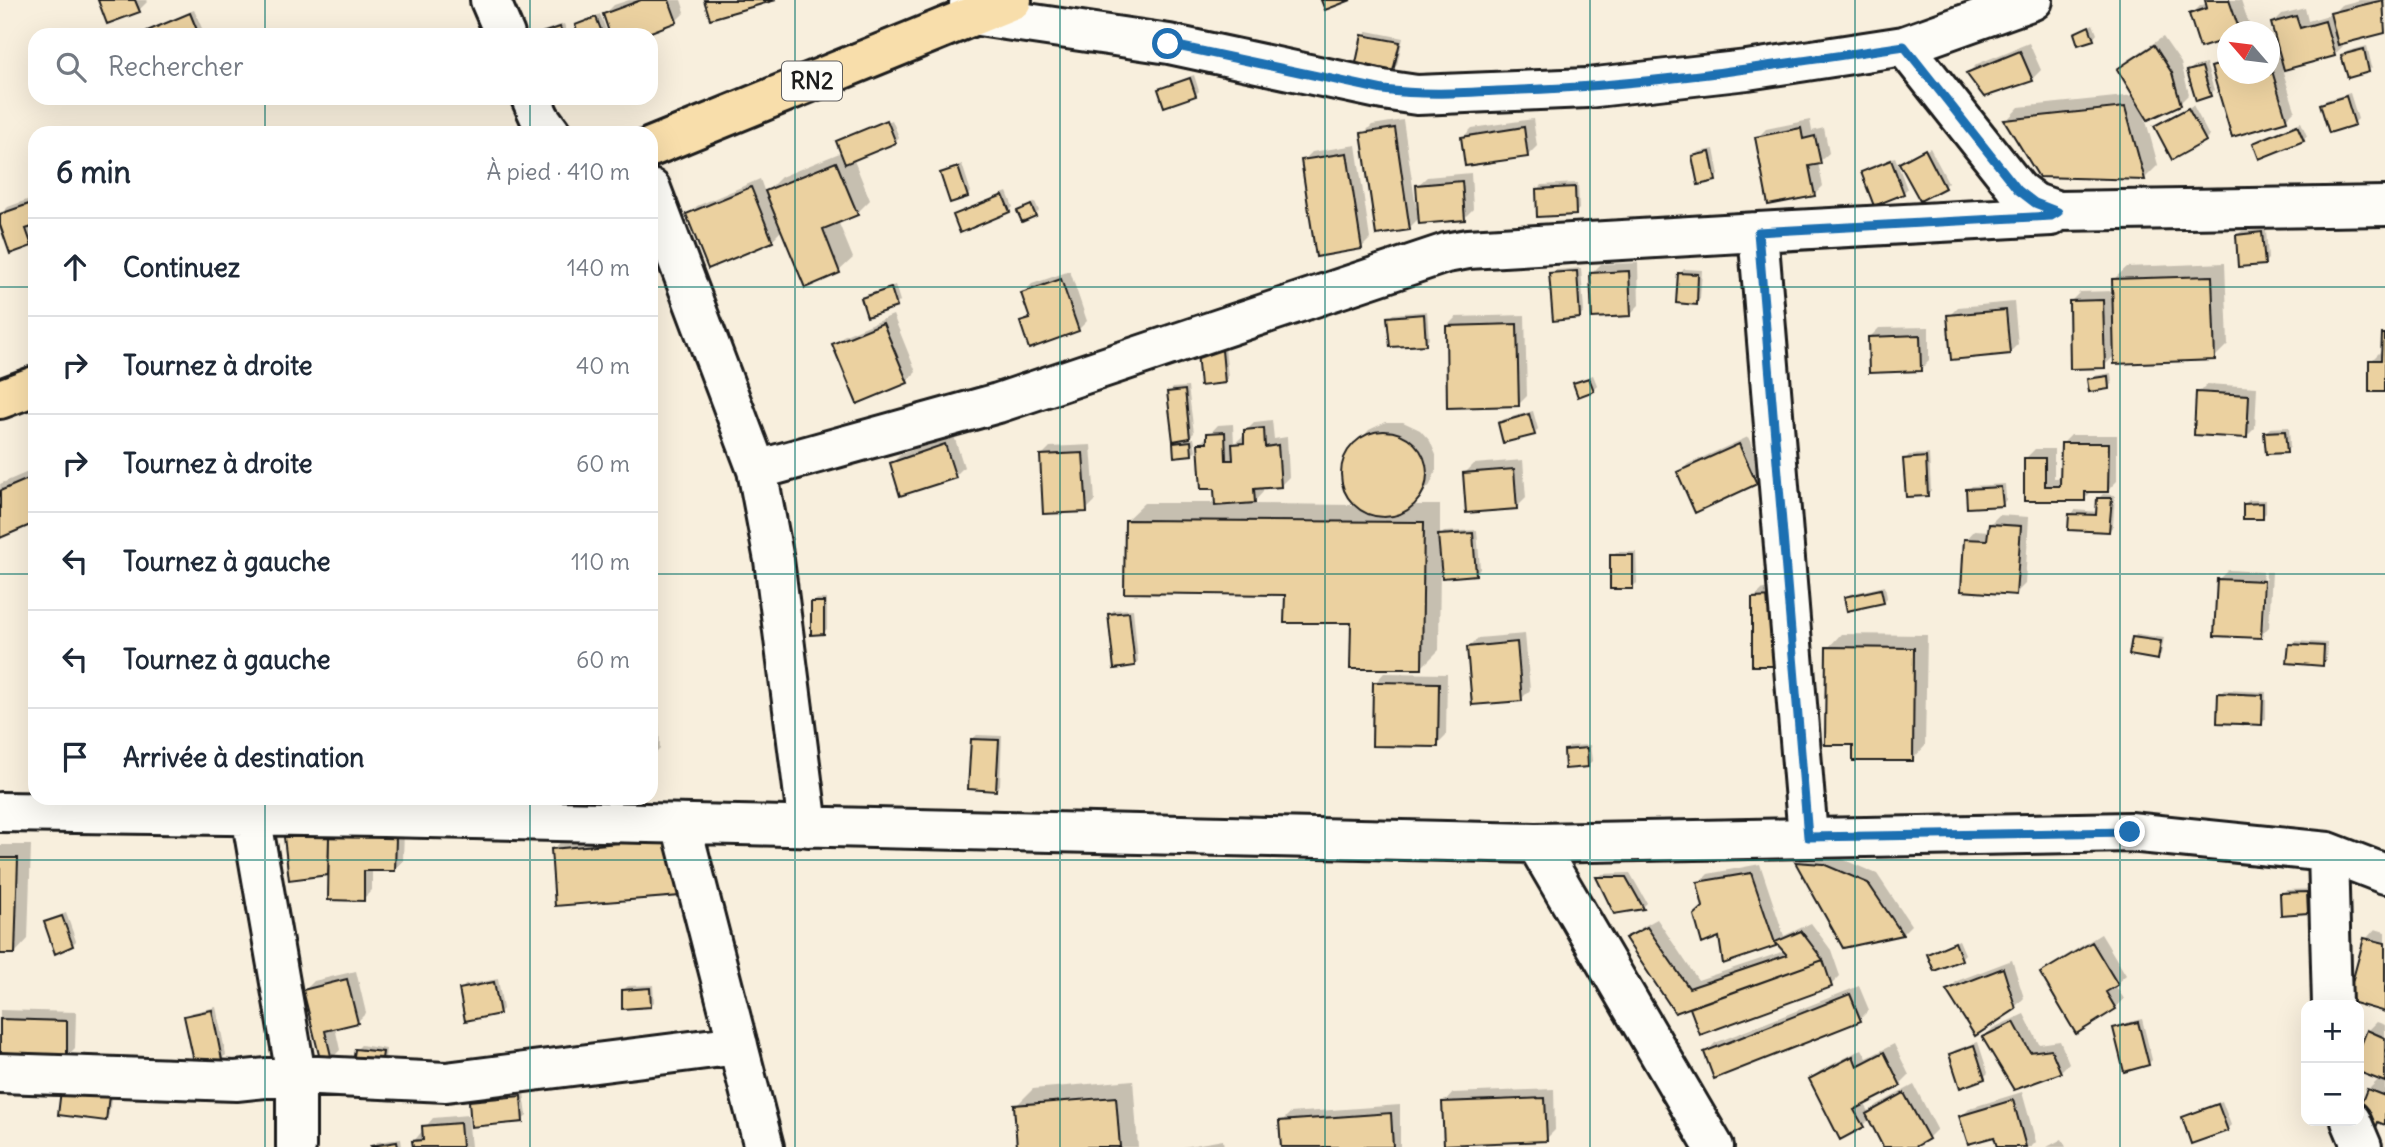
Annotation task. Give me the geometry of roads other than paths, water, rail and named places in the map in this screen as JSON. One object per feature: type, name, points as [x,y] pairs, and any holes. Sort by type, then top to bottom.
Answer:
[{"type":"highway","name":"RN2","points":[[658,144],[970,7],[1012,0]]},
{"type":"highway","points":[[0,399],[28,389]]},
{"type":"street","points":[[490,0],[502,28]]},
{"type":"street","points":[[970,7],[1417,95],[1587,88],[1747,70],[1904,46],[2033,0]]},
{"type":"street","points":[[1904,46],[2018,190],[2035,203],[2058,212],[2385,206]]},
{"type":"street","points":[[534,105],[546,126]]},
{"type":"street","points":[[658,208],[757,470],[774,560],[808,827]]},
{"type":"street","points":[[757,470],[998,403],[1446,253],[1468,249],[2051,216],[2058,212]]},
{"type":"street","points":[[1758,232],[1808,837]]},
{"type":"street","points":[[0,812],[1536,843],[2130,832],[2328,852],[2385,874]]},
{"type":"street","points":[[251,815],[296,1075],[296,1147]]},
{"type":"street","points":[[681,824],[764,1147]]},
{"type":"street","points":[[1536,843],[1714,1147]]},
{"type":"street","points":[[2328,852],[2332,1000]]},
{"type":"street","points":[[0,1073],[236,1082],[296,1075],[446,1082],[738,1045]]},
{"type":"street","points":[[2353,1126],[2362,1147]]}]
